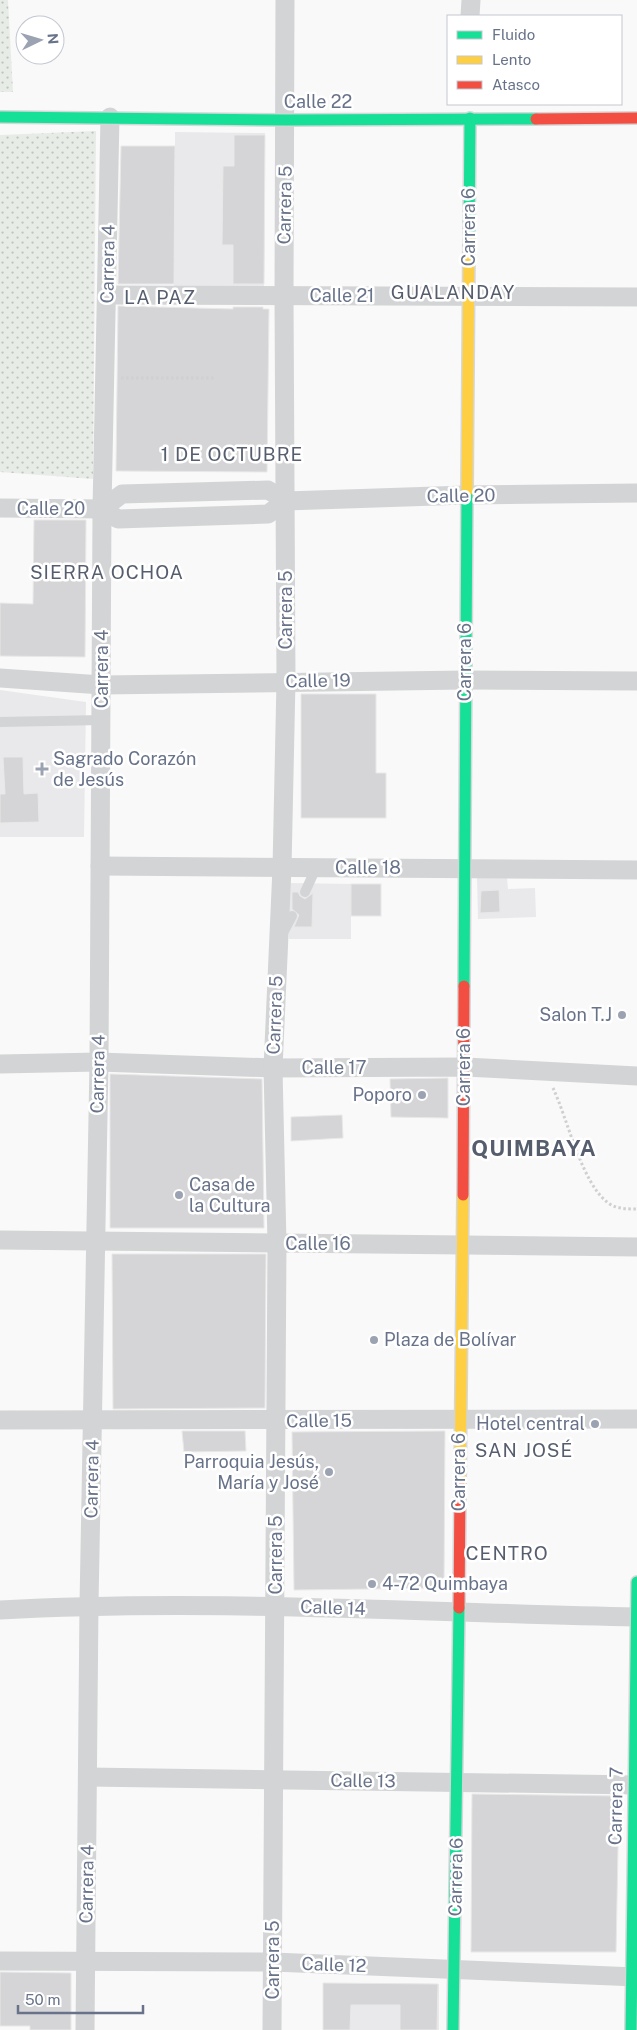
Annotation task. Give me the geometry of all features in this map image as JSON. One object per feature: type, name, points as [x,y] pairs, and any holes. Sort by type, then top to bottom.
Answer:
[{"type":"main road","name":"Calle 22","points":[[0,117],[286,120],[470,111],[637,118]]},
{"type":"main road","name":"Carrera 6","points":[[453,2030],[458,1782],[470,111]]},
{"type":"main road","name":"Carrera 7","points":[[631,2030],[634,1977],[637,1582]]},
{"type":"street","name":"Carrera 5","points":[[272,2030],[277,1244],[273,1068],[282,868],[286,682],[285,0]]},
{"type":"street","points":[[470,0],[470,15]]},
{"type":"street","name":"Carrera 4","points":[[85,2030],[89,1605],[102,720],[102,509],[110,117]]},
{"type":"street","name":"Calle 21","points":[[107,295],[637,297]]},
{"type":"street","name":"Calle 20","points":[[0,508],[102,509],[118,519],[268,514],[286,502],[466,495],[637,493]]},
{"type":"street","name":"Calle 19","points":[[0,678],[102,685],[466,680],[637,681]]},
{"type":"street","name":"Calle 18","points":[[100,866],[637,870]]},
{"type":"street","name":"Calle 17","points":[[0,1064],[98,1062],[273,1068],[464,1067],[637,1076]]},
{"type":"street","name":"Calle 16","points":[[0,1240],[637,1247]]},
{"type":"street","name":"Calle 15","points":[[0,1420],[637,1419]]},
{"type":"street","name":"Calle 14","points":[[0,1610],[89,1605],[276,1606],[637,1617]]},
{"type":"street","name":"Calle 13","points":[[88,1777],[636,1785]]},
{"type":"street","name":"Calle 12","points":[[0,1960],[273,1962],[634,1977]]},
{"type":"lane","points":[[0,722],[102,720]]},
{"type":"lane","points":[[305,892],[316,868]]},
{"type":"lane","points":[[278,940],[292,916]]},
{"type":"path","points":[[106,378],[214,378]]},
{"type":"path","points":[[545,1072],[565,1113],[578,1154],[596,1190],[609,1204],[623,1209],[637,1209]]},
{"type":"shaded area","points":[[0,0],[8,0],[13,92],[0,92]]},
{"type":"shaded area","points":[[96,131],[93,479],[0,472],[0,135]]},
{"type":"shaded area","points":[[175,132],[265,133],[264,286],[174,286]]},
{"type":"shaded area","name":"Sagrado Corazón de Jesús","points":[[0,690],[86,702],[84,837],[0,837]]},
{"type":"shaded area","points":[[507,877],[508,889],[535,888],[536,917],[478,919],[477,878]]},
{"type":"shaded area","points":[[289,883],[351,884],[351,939],[289,939]]},
{"type":"shaded area","points":[[323,1983],[439,1984],[439,2030],[323,2030]]},
{"type":"building","points":[[234,135],[265,135],[264,284],[233,284],[233,245],[222,245],[223,166],[234,166]]},
{"type":"building","points":[[121,146],[175,146],[174,284],[118,284]]},
{"type":"building","points":[[118,306],[233,309],[233,307],[263,307],[263,309],[269,309],[267,472],[116,471]]},
{"type":"building","points":[[34,520],[86,520],[85,657],[0,656],[0,603],[33,604]]},
{"type":"building","points":[[301,694],[376,694],[376,773],[386,773],[386,818],[301,818]]},
{"type":"building","points":[[3,757],[23,757],[24,794],[38,793],[39,822],[0,823],[0,794],[5,794]]},
{"type":"building","points":[[351,884],[381,884],[381,916],[351,916]]},
{"type":"building","points":[[499,890],[500,912],[480,913],[481,891]]},
{"type":"building","points":[[292,892],[298,892],[305,899],[313,893],[312,927],[294,927],[299,915],[292,909]]},
{"type":"building","points":[[110,1074],[262,1079],[264,1228],[110,1228]]},
{"type":"building","name":"Poporo","points":[[448,1078],[448,1118],[391,1117],[390,1079]]},
{"type":"building","points":[[342,1115],[343,1138],[291,1141],[291,1117]]},
{"type":"building","points":[[112,1254],[266,1254],[265,1408],[113,1409]]},
{"type":"building","points":[[182,1431],[245,1431],[246,1451],[184,1452]]},
{"type":"building","points":[[445,1431],[444,1588],[294,1590],[292,1432]]},
{"type":"building","points":[[472,1794],[619,1796],[616,1952],[471,1952]]},
{"type":"building","points":[[0,1972],[71,1973],[71,2030],[30,2030],[30,2026],[0,2026]]},
{"type":"building","points":[[323,1983],[438,1984],[437,2030],[400,2030],[400,2005],[351,2005],[350,2030],[323,2030]]},
{"type":"traffic: fast","points":[[0,117],[286,120],[536,119]]},
{"type":"traffic: fast","points":[[469,240],[470,118]]},
{"type":"traffic: fast","points":[[464,986],[467,491]]},
{"type":"traffic: fast","points":[[631,2030],[637,1582]]},
{"type":"traffic: fast","points":[[453,2030],[459,1608]]},
{"type":"traffic: slow","points":[[467,491],[469,240]]},
{"type":"traffic: slow","points":[[460,1487],[463,1195]]},
{"type":"traffic: jam","points":[[536,119],[637,118]]},
{"type":"traffic: jam","points":[[463,1195],[464,986]]},
{"type":"traffic: jam","points":[[459,1608],[460,1487]]},
{"type":"place","name":"Sagrado Corazón de Jesús","points":[[42,769]]},
{"type":"place","name":"Salon T.J","points":[[622,1015]]},
{"type":"place","name":"Poporo","points":[[422,1095]]},
{"type":"place","name":"Casa de la Cultura","points":[[179,1195]]},
{"type":"place","name":"Plaza de Bolívar","points":[[374,1340]]},
{"type":"place","name":"Hotel central","points":[[595,1424]]},
{"type":"place","name":"Parroquia Jesús, María y José","points":[[329,1472]]},
{"type":"place","name":"4-72 Quimbaya","points":[[372,1584]]},
{"type":"district","name":"GUALANDAY","points":[[453,292]]},
{"type":"district","name":"LA PAZ","points":[[160,297]]},
{"type":"district","name":"1 DE OCTUBRE","points":[[232,454]]},
{"type":"district","name":"SIERRA OCHOA","points":[[107,572]]},
{"type":"district","name":"QUIMBAYA","points":[[534,1148]]},
{"type":"district","name":"SAN JOSÉ","points":[[524,1450]]},
{"type":"district","name":"CENTRO","points":[[507,1553]]}]
